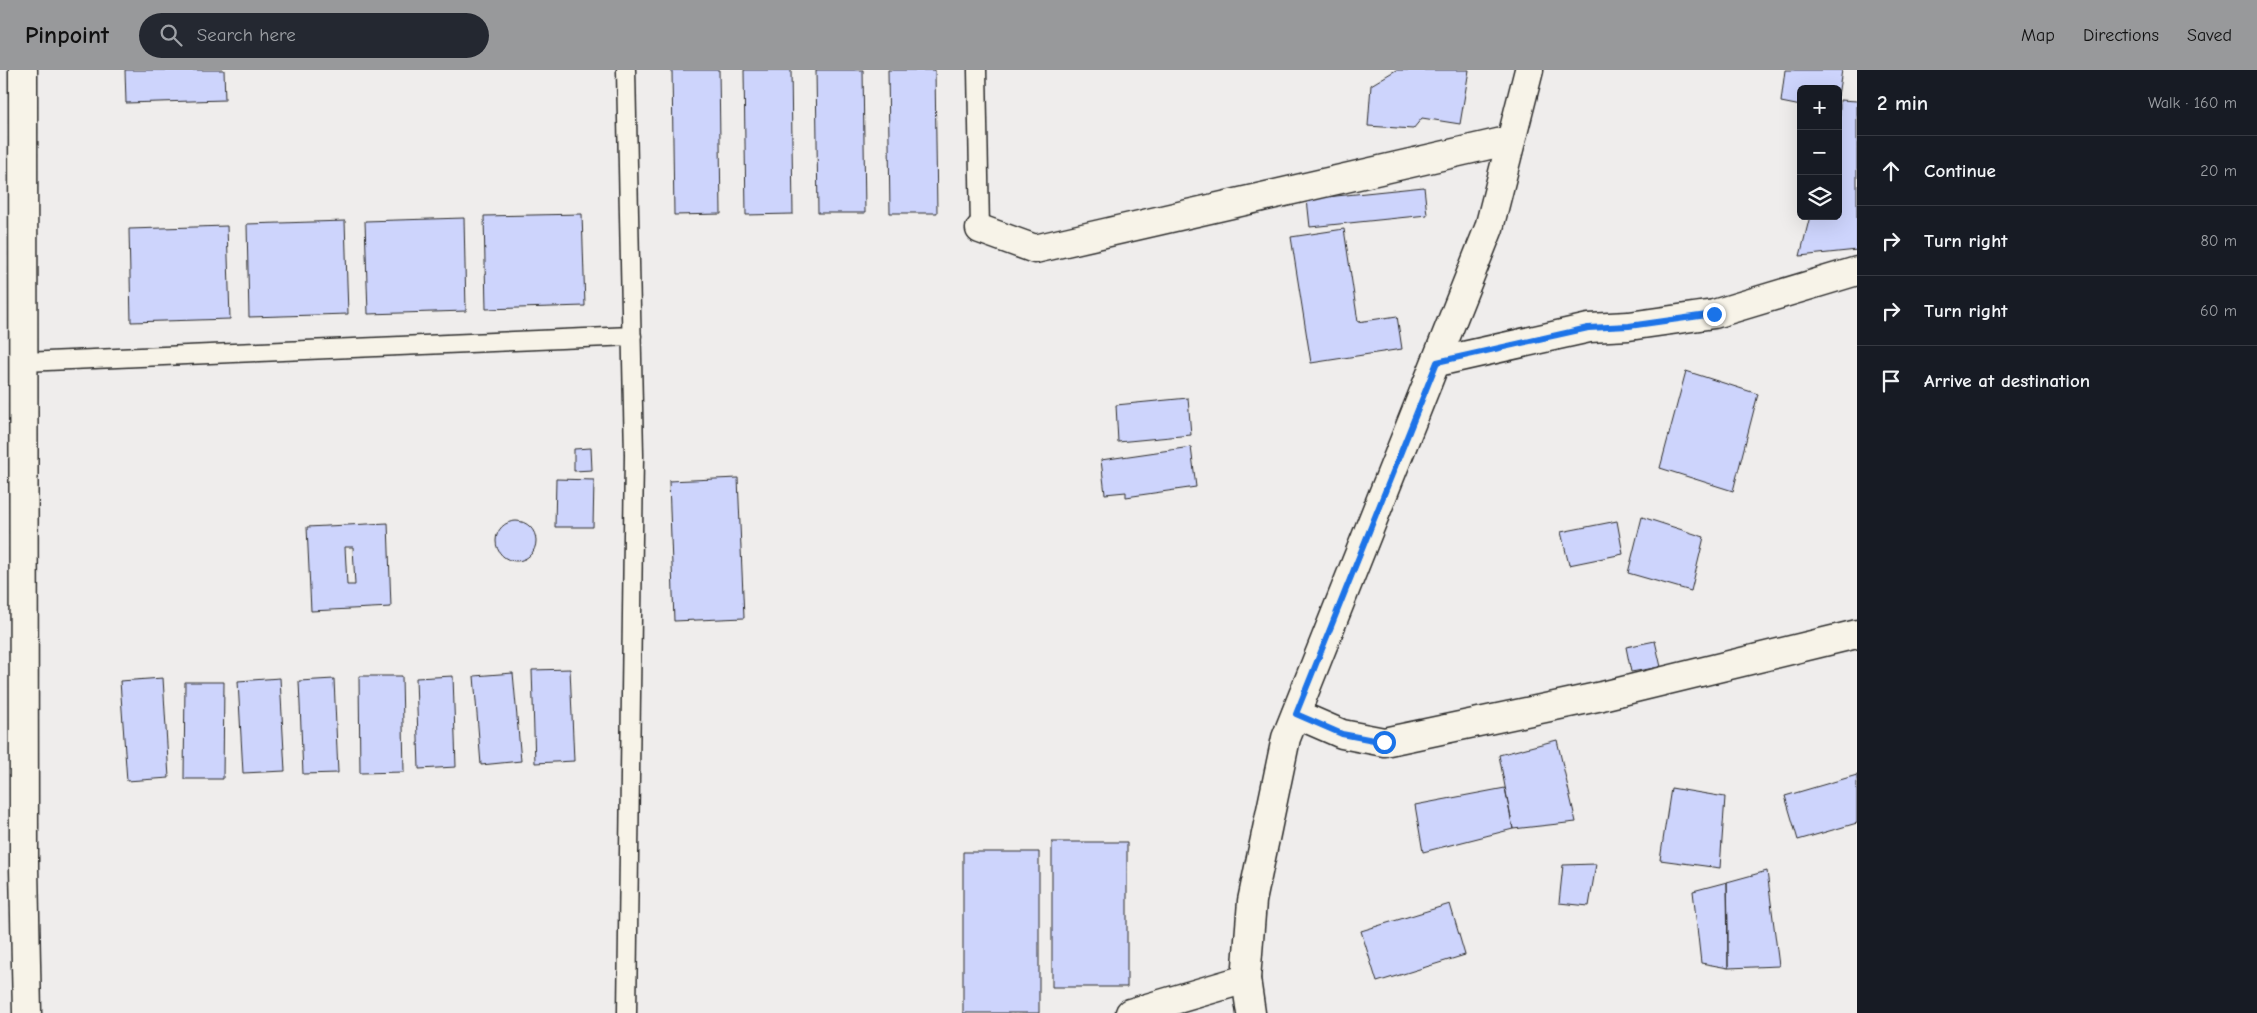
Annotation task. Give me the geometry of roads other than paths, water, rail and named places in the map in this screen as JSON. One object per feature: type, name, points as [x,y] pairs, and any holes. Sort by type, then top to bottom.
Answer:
[{"type":"street","points":[[24,70],[24,867],[27,1013]]},
{"type":"street","points":[[1252,1013],[1246,980],[1252,901],[1286,738],[1489,228],[1529,70]]},
{"type":"street","points":[[980,229],[1035,250],[1511,140]]},
{"type":"street","points":[[1437,362],[1588,328],[1629,326],[1714,314],[1857,271]]},
{"type":"street","points":[[1296,714],[1342,734],[1384,742],[1602,696],[1857,634]]},
{"type":"street","points":[[1130,1013],[1246,980]]},
{"type":"lane","points":[[626,70],[634,455],[628,1013]]},
{"type":"lane","points":[[977,70],[980,229]]},
{"type":"lane","points":[[24,362],[632,336]]}]
